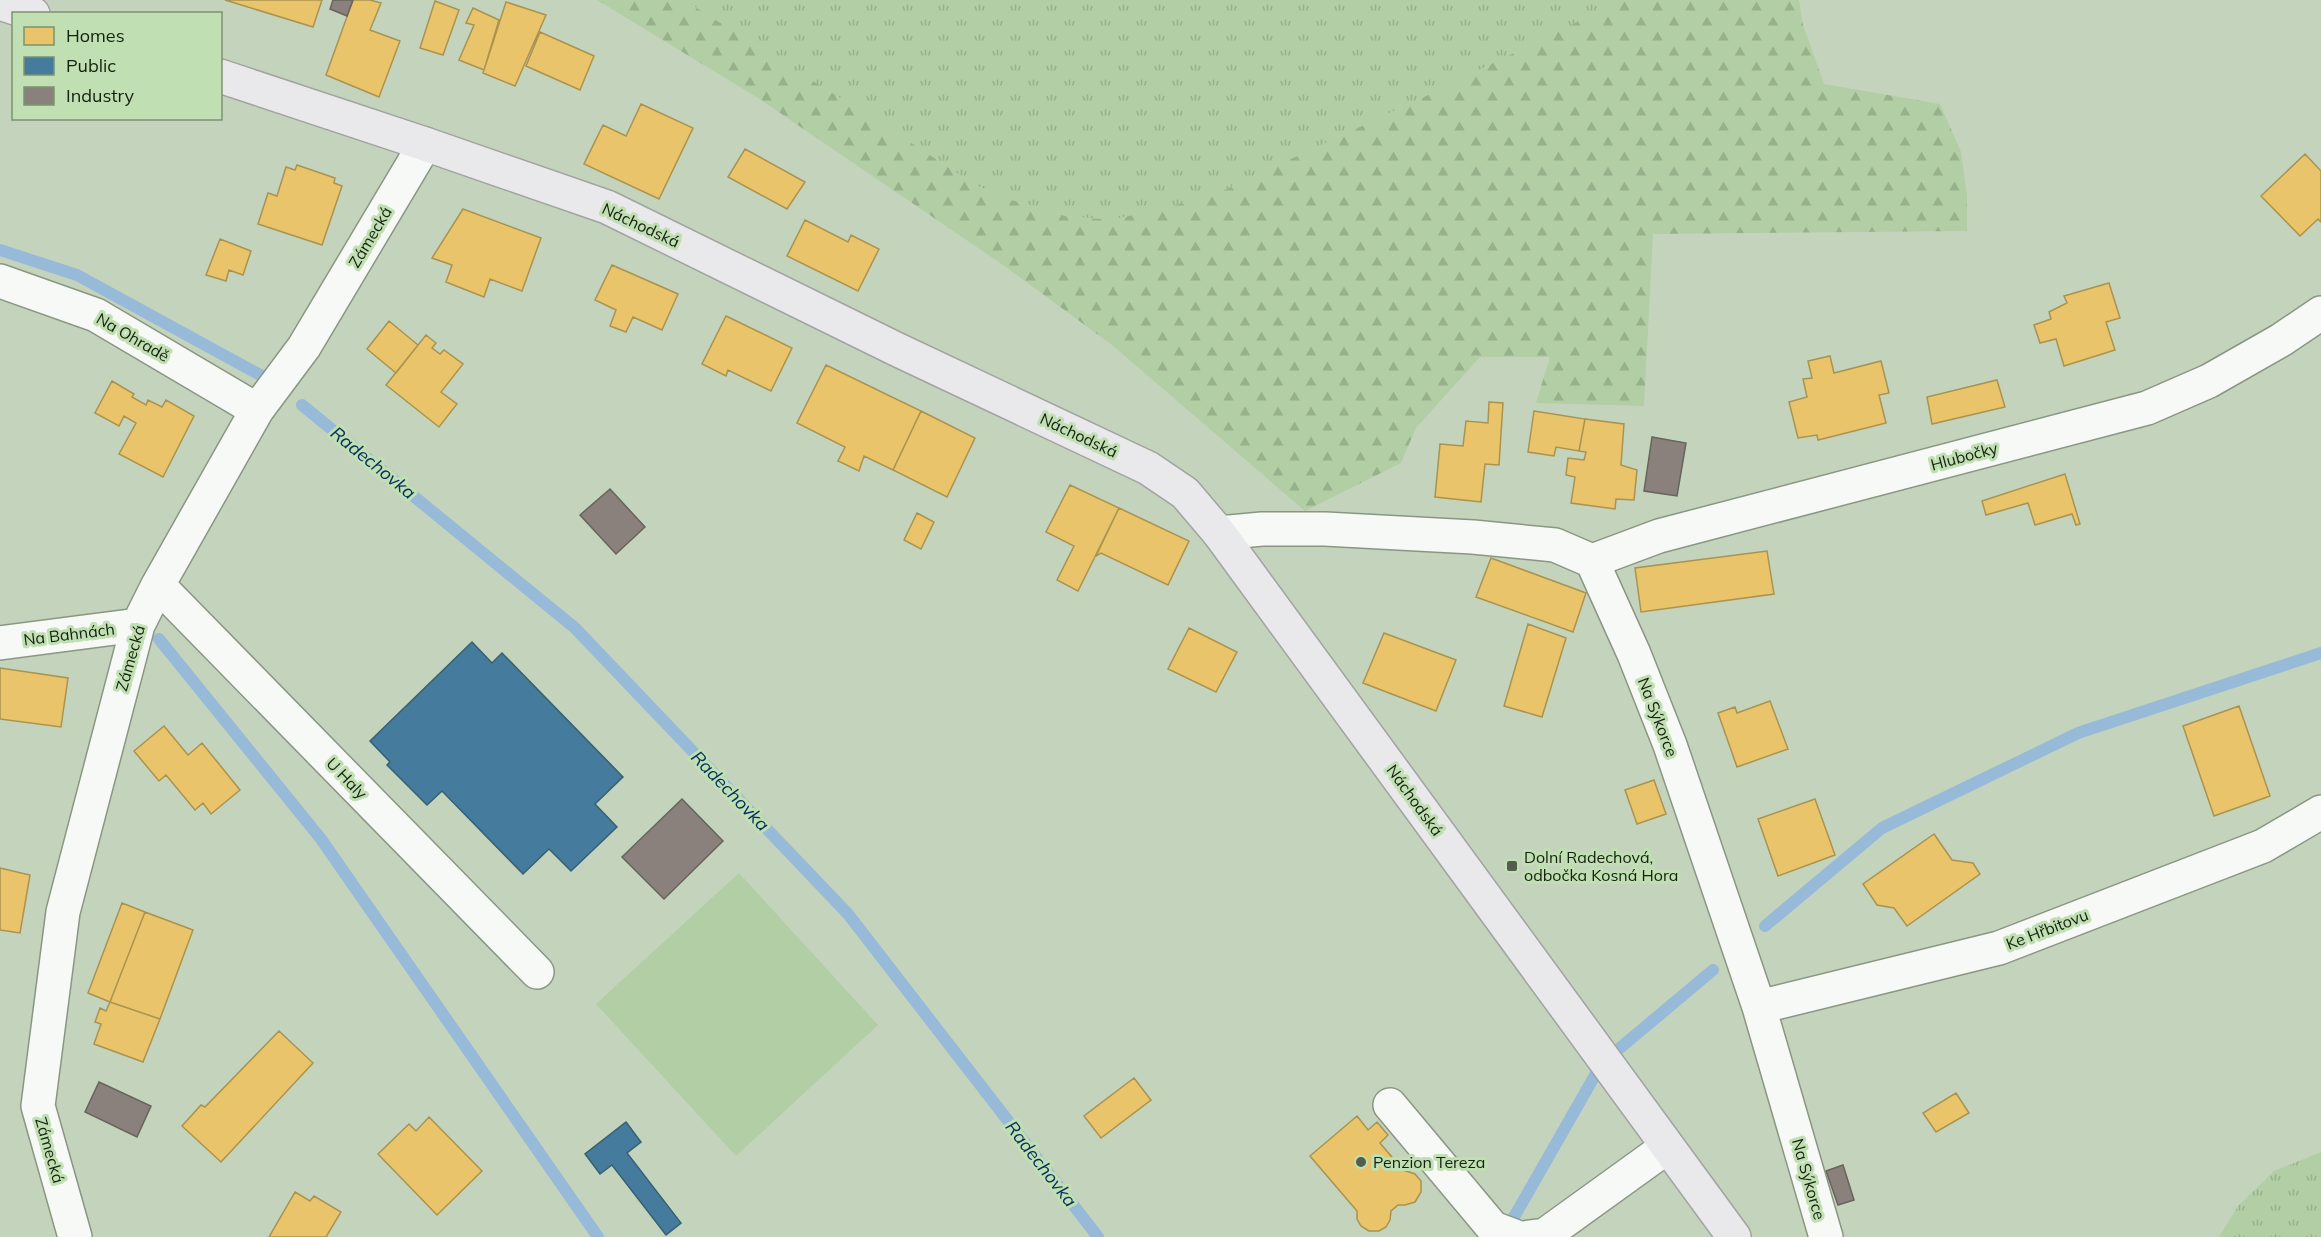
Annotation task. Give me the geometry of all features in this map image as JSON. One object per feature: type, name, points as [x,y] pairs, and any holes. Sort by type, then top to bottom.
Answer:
[{"type":"main road","points":[[0,3],[27,12]]},
{"type":"main road","name":"Náchodská","points":[[222,77],[607,207],[896,349],[1148,468],[1185,493],[1219,533],[1734,1237]]},
{"type":"street","name":"Zámecká","points":[[75,1237],[38,1106],[63,912],[138,625],[158,585],[257,410],[304,347],[425,144]]},
{"type":"street","name":"Na Ohradě","points":[[0,281],[96,315],[257,410]]},
{"type":"street","name":"Hlubočky","points":[[1592,561],[1659,536],[2147,408],[2209,381],[2281,340],[2321,313]]},
{"type":"street","points":[[1219,533],[1262,529],[1325,529],[1473,537],[1555,545],[1592,561]]},
{"type":"street","name":"Na Sýkorce","points":[[1592,561],[1634,654],[1670,745],[1759,1007],[1826,1237]]},
{"type":"street","name":"U Haly","points":[[158,585],[537,972]]},
{"type":"street","name":"Na Bahnách","points":[[0,643],[138,625]]},
{"type":"street","name":"Ke Hřbitovu","points":[[1759,1007],[1999,948],[2263,846],[2321,812]]},
{"type":"street","points":[[1390,1105],[1505,1233]]},
{"type":"street","points":[[1529,1237],[1545,1235],[1667,1147]]},
{"type":"green space","points":[[597,0],[684,0],[975,185],[1008,199],[1065,216],[1112,220],[1209,197],[1422,98],[1622,0],[1799,0],[1803,25],[1824,84],[1940,104],[1961,152],[1967,196],[1967,231],[1653,234],[1644,406],[1536,403],[1550,357],[1480,357],[1416,428],[1401,463],[1305,511],[1112,345],[1003,265],[758,98]]},
{"type":"green space","points":[[684,0],[1622,0],[1422,98],[1209,197],[1112,220],[1065,216],[1008,199],[975,185]]},
{"type":"green space","points":[[739,873],[878,1025],[736,1156],[596,1004]]},
{"type":"green space","points":[[2321,1152],[2321,1237],[2219,1237],[2238,1206],[2274,1171]]},
{"type":"building: Homes","points":[[225,0],[322,0],[313,27]]},
{"type":"building: Homes","points":[[353,0],[370,0],[381,3],[370,30],[400,41],[379,97],[326,75]]},
{"type":"building: Homes","points":[[435,1],[459,10],[443,55],[420,48]]},
{"type":"building: Homes","points":[[506,2],[546,15],[515,86],[483,73]]},
{"type":"building: Homes","points":[[473,8],[499,20],[484,70],[459,60],[474,25],[466,23]]},
{"type":"building: Homes","points":[[540,32],[594,56],[580,90],[526,66]]},
{"type":"building: Homes","points":[[641,104],[693,128],[659,199],[584,164],[603,125],[626,136]]},
{"type":"building: Homes","points":[[745,149],[805,182],[787,209],[728,177]]},
{"type":"building: Homes","points":[[2305,154],[2321,171],[2321,222],[2318,219],[2300,236],[2261,196]]},
{"type":"building: Homes","points":[[297,165],[335,178],[334,183],[342,186],[322,245],[258,224],[268,193],[277,196],[286,167],[295,170]]},
{"type":"building: Homes","points":[[463,209],[541,238],[522,291],[490,279],[484,297],[446,282],[452,265],[432,258]]},
{"type":"building: Homes","points":[[805,220],[848,242],[851,235],[879,249],[858,291],[787,256]]},
{"type":"building: Homes","points":[[220,239],[251,251],[243,275],[229,270],[226,281],[206,275]]},
{"type":"building: Homes","points":[[612,265],[678,294],[662,330],[633,317],[626,332],[610,326],[616,310],[595,300]]},
{"type":"building: Homes","points":[[2109,283],[2120,318],[2106,322],[2115,350],[2064,366],[2056,339],[2040,343],[2034,325],[2051,319],[2049,312],[2067,303],[2064,296]]},
{"type":"building: Homes","points":[[726,316],[792,348],[771,391],[728,370],[726,376],[702,364]]},
{"type":"building: Homes","points":[[389,321],[418,345],[396,373],[367,349]]},
{"type":"building: Homes","points":[[426,335],[436,343],[432,348],[440,354],[444,350],[463,364],[441,392],[457,404],[439,427],[386,385]]},
{"type":"building: Homes","points":[[1830,356],[1834,373],[1881,361],[1889,393],[1879,395],[1886,423],[1818,440],[1817,435],[1798,438],[1789,402],[1807,397],[1803,379],[1812,378],[1808,361]]},
{"type":"building: Homes","points":[[826,365],[921,411],[893,470],[864,456],[859,471],[838,461],[845,447],[797,423]]},
{"type":"building: Homes","points":[[1997,380],[2005,407],[1932,424],[1927,397]]},
{"type":"building: Homes","points":[[112,381],[134,394],[132,397],[146,405],[148,400],[162,407],[166,400],[194,416],[163,477],[119,454],[136,423],[124,416],[119,426],[95,413]]},
{"type":"building: Homes","points":[[1489,402],[1503,403],[1499,465],[1485,464],[1481,502],[1435,497],[1440,444],[1463,446],[1466,421],[1488,423]]},
{"type":"building: Homes","points":[[921,411],[975,438],[947,497],[893,470]]},
{"type":"building: Homes","points":[[1534,411],[1585,419],[1579,451],[1556,447],[1554,456],[1528,452]]},
{"type":"building: Homes","points":[[1585,419],[1624,424],[1621,465],[1637,470],[1634,500],[1616,499],[1615,509],[1571,503],[1575,477],[1566,475],[1568,458],[1584,460],[1586,452],[1579,451]]},
{"type":"building: Homes","points":[[2065,474],[2080,524],[2076,525],[2072,514],[2035,525],[2028,503],[1986,515],[1982,501]]},
{"type":"building: Homes","points":[[1070,485],[1119,508],[1078,591],[1057,580],[1074,546],[1046,532]]},
{"type":"building: Homes","points":[[1119,508],[1189,541],[1168,585],[1101,553],[1096,556]]},
{"type":"building: Homes","points":[[917,513],[934,522],[921,549],[904,540]]},
{"type":"building: Homes","points":[[1767,551],[1774,594],[1641,612],[1635,568]]},
{"type":"building: Homes","points":[[1491,558],[1586,593],[1573,632],[1476,597]]},
{"type":"building: Homes","points":[[1528,624],[1566,638],[1542,717],[1504,706]]},
{"type":"building: Homes","points":[[1189,628],[1237,652],[1216,692],[1168,669]]},
{"type":"building: Homes","points":[[1384,633],[1456,660],[1436,711],[1363,683]]},
{"type":"building: Homes","points":[[0,668],[68,678],[61,727],[0,719]]},
{"type":"building: Homes","points":[[1770,701],[1788,749],[1737,767],[1718,713],[1735,707],[1737,713]]},
{"type":"building: Homes","points":[[2239,706],[2270,796],[2214,816],[2183,726]]},
{"type":"building: Homes","points":[[164,726],[188,755],[202,743],[240,790],[211,814],[203,803],[195,810],[166,775],[159,781],[134,751]]},
{"type":"building: Homes","points":[[1654,780],[1666,814],[1637,824],[1625,790]]},
{"type":"building: Homes","points":[[1815,799],[1835,855],[1778,876],[1758,819]]},
{"type":"building: Homes","points":[[1934,834],[1952,860],[1973,863],[1980,874],[1907,926],[1894,908],[1877,905],[1863,884]]},
{"type":"building: Homes","points":[[0,868],[30,875],[20,933],[0,930]]},
{"type":"building: Homes","points":[[122,903],[145,912],[110,1002],[88,993]]},
{"type":"building: Homes","points":[[145,912],[193,930],[160,1019],[110,1002]]},
{"type":"building: Homes","points":[[110,1002],[160,1019],[143,1062],[94,1044],[101,1024],[95,1022],[100,1008],[106,1011]]},
{"type":"building: Homes","points":[[279,1031],[313,1063],[221,1162],[182,1126],[201,1105],[205,1107]]},
{"type":"building: Homes","points":[[1134,1078],[1151,1100],[1101,1138],[1084,1116]]},
{"type":"building: Homes","points":[[1956,1093],[1969,1113],[1936,1132],[1923,1113]]},
{"type":"building: Homes","name":"Penzion Tereza","points":[[1357,1116],[1368,1130],[1377,1122],[1388,1135],[1380,1143],[1403,1170],[1415,1174],[1421,1181],[1421,1192],[1415,1202],[1398,1205],[1391,1211],[1386,1227],[1379,1231],[1369,1231],[1361,1226],[1357,1219],[1357,1211],[1310,1156]]},
{"type":"building: Homes","points":[[429,1117],[482,1171],[437,1215],[378,1154],[409,1124],[416,1131]]},
{"type":"building: Homes","points":[[295,1192],[310,1201],[314,1196],[341,1212],[326,1237],[269,1237]]},
{"type":"building: Public","points":[[472,642],[492,663],[502,653],[623,777],[595,804],[617,827],[571,871],[549,849],[523,874],[442,791],[427,805],[387,765],[390,762],[370,741]]},
{"type":"building: Public","points":[[626,1122],[641,1142],[627,1153],[681,1223],[666,1235],[612,1165],[600,1174],[585,1154]]},
{"type":"building: Industry","points":[[333,0],[353,0],[347,16],[330,9]]},
{"type":"building: Industry","points":[[1652,437],[1686,443],[1677,496],[1644,491]]},
{"type":"building: Industry","points":[[610,489],[645,527],[616,554],[580,515]]},
{"type":"building: Industry","points":[[682,799],[723,841],[664,899],[622,857]]},
{"type":"building: Industry","points":[[99,1082],[151,1106],[137,1137],[85,1112]]},
{"type":"building: Industry","points":[[1843,1165],[1854,1200],[1838,1205],[1826,1171]]},
{"type":"waterway","name":"Radechovka","points":[[0,250],[77,275],[273,382]]},
{"type":"waterway","name":"Radechovka","points":[[302,405],[575,628],[848,914],[1098,1237]]},
{"type":"waterway","points":[[159,639],[321,839],[598,1237]]},
{"type":"waterway","points":[[1765,926],[1882,828],[2078,733],[2321,653]]},
{"type":"waterway","points":[[1506,1231],[1602,1063],[1713,970]]},
{"type":"place","name":"Dolní Radechová, odbočka Kosná Hora","points":[[1512,866]]},
{"type":"place","name":"Penzion Tereza","points":[[1361,1162]]}]
